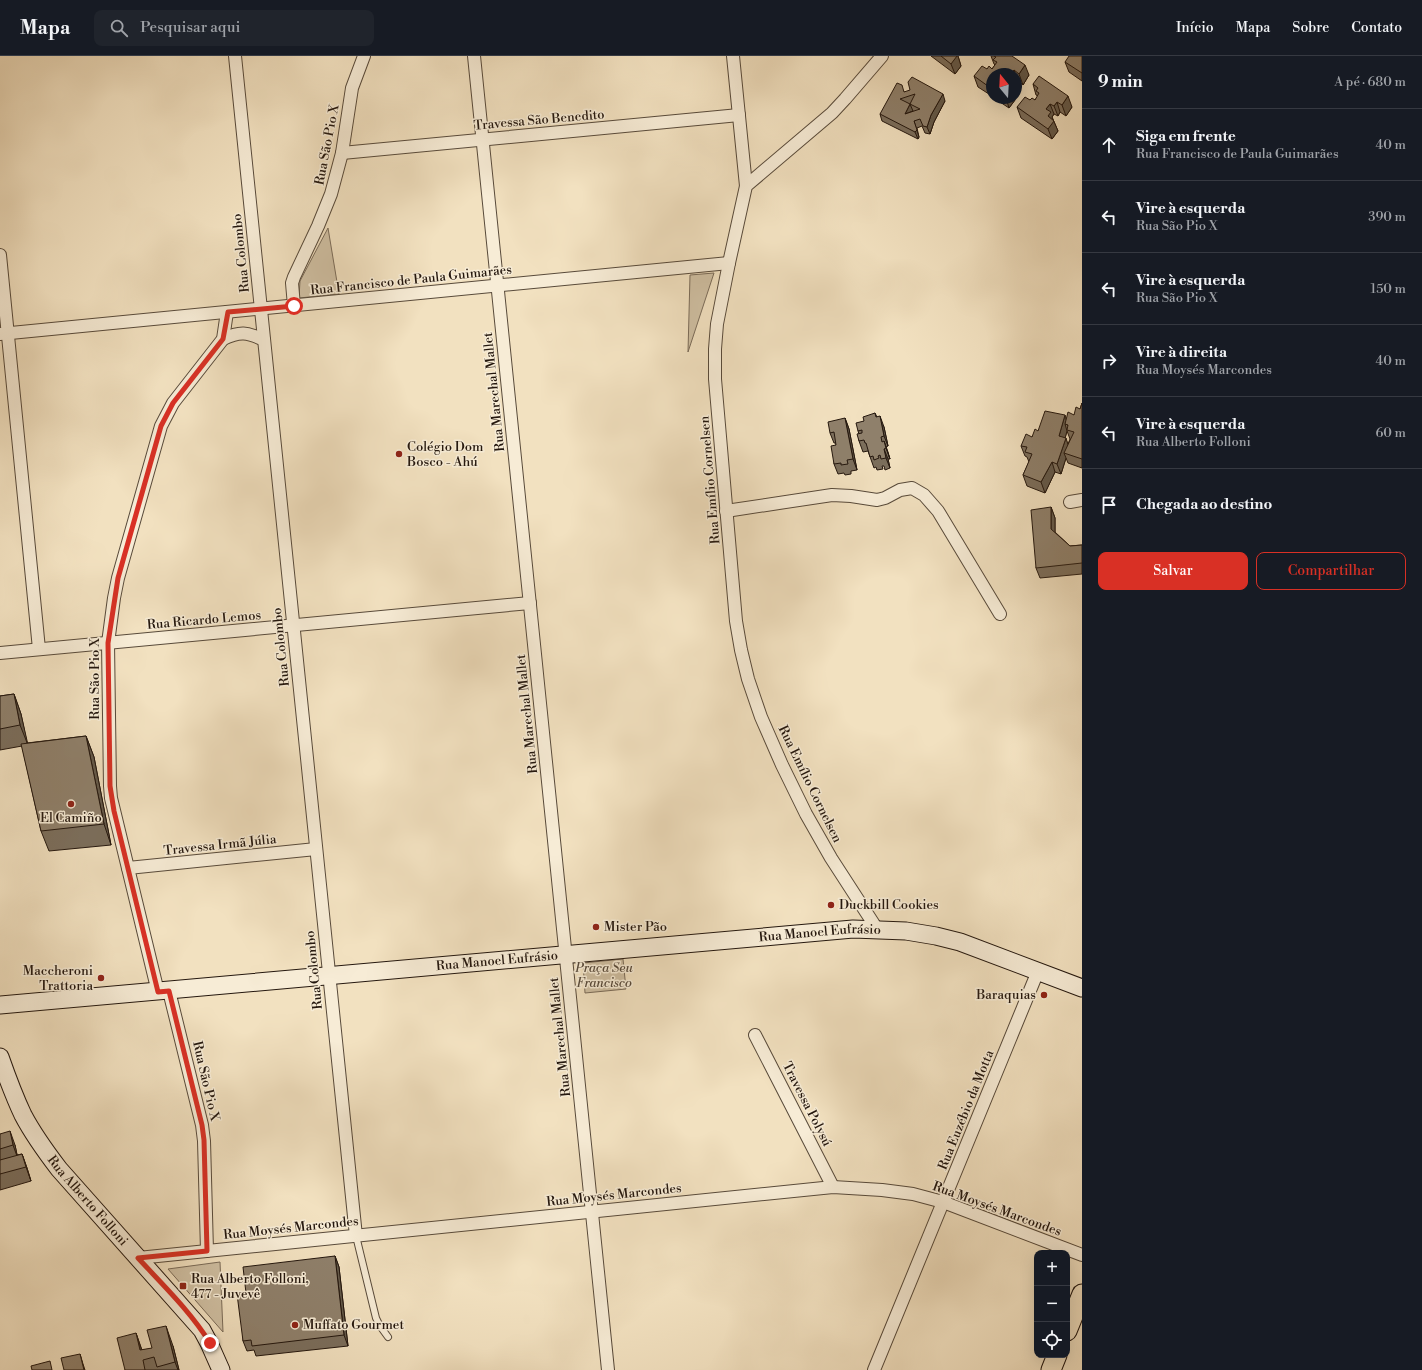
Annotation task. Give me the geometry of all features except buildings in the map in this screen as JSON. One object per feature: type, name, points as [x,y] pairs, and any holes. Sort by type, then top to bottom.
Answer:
[{"type":"main road","points":[[1070,1324],[1082,1294]]},
{"type":"main road","points":[[1051,1370],[1056,1358]]},
{"type":"street","name":"Rua Colombo","points":[[235,56],[356,1236]]},
{"type":"street","name":"Rua São Pio X","points":[[294,306],[292,283],[331,194],[342,153],[352,88],[364,56]]},
{"type":"street","name":"Rua Marechal Mallet","points":[[474,56],[608,1370]]},
{"type":"street","name":"Rua Emílio Cornelsen","points":[[733,56],[746,186],[717,324],[715,379],[736,621],[748,679],[761,717],[782,765],[806,814],[831,858],[877,929]]},
{"type":"street","points":[[746,186],[832,113],[882,56]]},
{"type":"street","name":"Travessa São Benedito","points":[[342,153],[739,115]]},
{"type":"street","points":[[0,255],[4,334],[39,649]]},
{"type":"street","name":"Rua Francisco de Paula Guimarães","points":[[4,334],[729,263]]},
{"type":"street","name":"Rua São Pio X","points":[[207,1251],[204,1140],[202,1125],[128,868],[114,811],[110,786],[108,643],[118,578],[161,426],[173,403],[223,339],[228,312]]},
{"type":"street","points":[[223,339],[233,334],[242,333],[253,335],[264,340]]},
{"type":"street","points":[[726,510],[832,496],[851,496],[877,500],[885,498],[900,490],[912,488],[924,495],[938,510],[1000,614]]},
{"type":"street","name":"Rua Ricardo Lemos","points":[[0,653],[530,603]]},
{"type":"street","name":"Travessa Irmã Júlia","points":[[128,868],[316,848]]},
{"type":"street","name":"Rua Manoel Eufrásio","points":[[0,1005],[832,930],[877,929],[906,932],[960,942],[1082,988]]},
{"type":"street","name":"Rua Euzébio da Motta","points":[[874,1370],[1038,972]]},
{"type":"street","name":"Travessa Polysú","points":[[756,1035],[833,1187]]},
{"type":"street","name":"Rua Alberto Folloni","points":[[0,1057],[9,1083],[23,1115],[40,1144],[58,1169],[202,1330],[210,1343],[221,1370]]},
{"type":"street","name":"Rua Moysés Marcondes","points":[[138,1258],[833,1187],[913,1194],[943,1202],[1082,1255]]},
{"type":"lane","points":[[356,1236],[376,1318],[388,1337]]},
{"type":"green space","points":[[328,228],[339,294],[299,298],[300,281]]},
{"type":"green space","points":[[714,273],[688,352],[690,275]]},
{"type":"green space","name":"Praça Seu Francisco","points":[[623,959],[626,989],[585,993],[583,963]]},
{"type":"green space","points":[[220,1262],[223,1332],[168,1269]]},
{"type":"place","name":"Colégio Dom Bosco - Ahú","points":[[399,454]]},
{"type":"place","name":"El Camiño","points":[[71,804]]},
{"type":"place","name":"Duckbill Cookies","points":[[831,905]]},
{"type":"place","name":"Mister Pão","points":[[596,927]]},
{"type":"place","name":"Maccheroni Trattoria","points":[[101,978]]},
{"type":"place","name":"Baraquias","points":[[1044,995]]},
{"type":"place","name":"Rua Alberto Folloni, 477 - Juvevê","points":[[183,1286]]},
{"type":"place","name":"Muffato Gourmet","points":[[295,1325]]},
{"type":"route","points":[[210,1343],[193,1319],[138,1258],[207,1251],[204,1140],[199,1108],[169,991],[158,992],[114,811],[110,786],[108,643],[118,578],[161,426],[166,415],[173,403],[223,339],[228,312],[294,306]]}]
